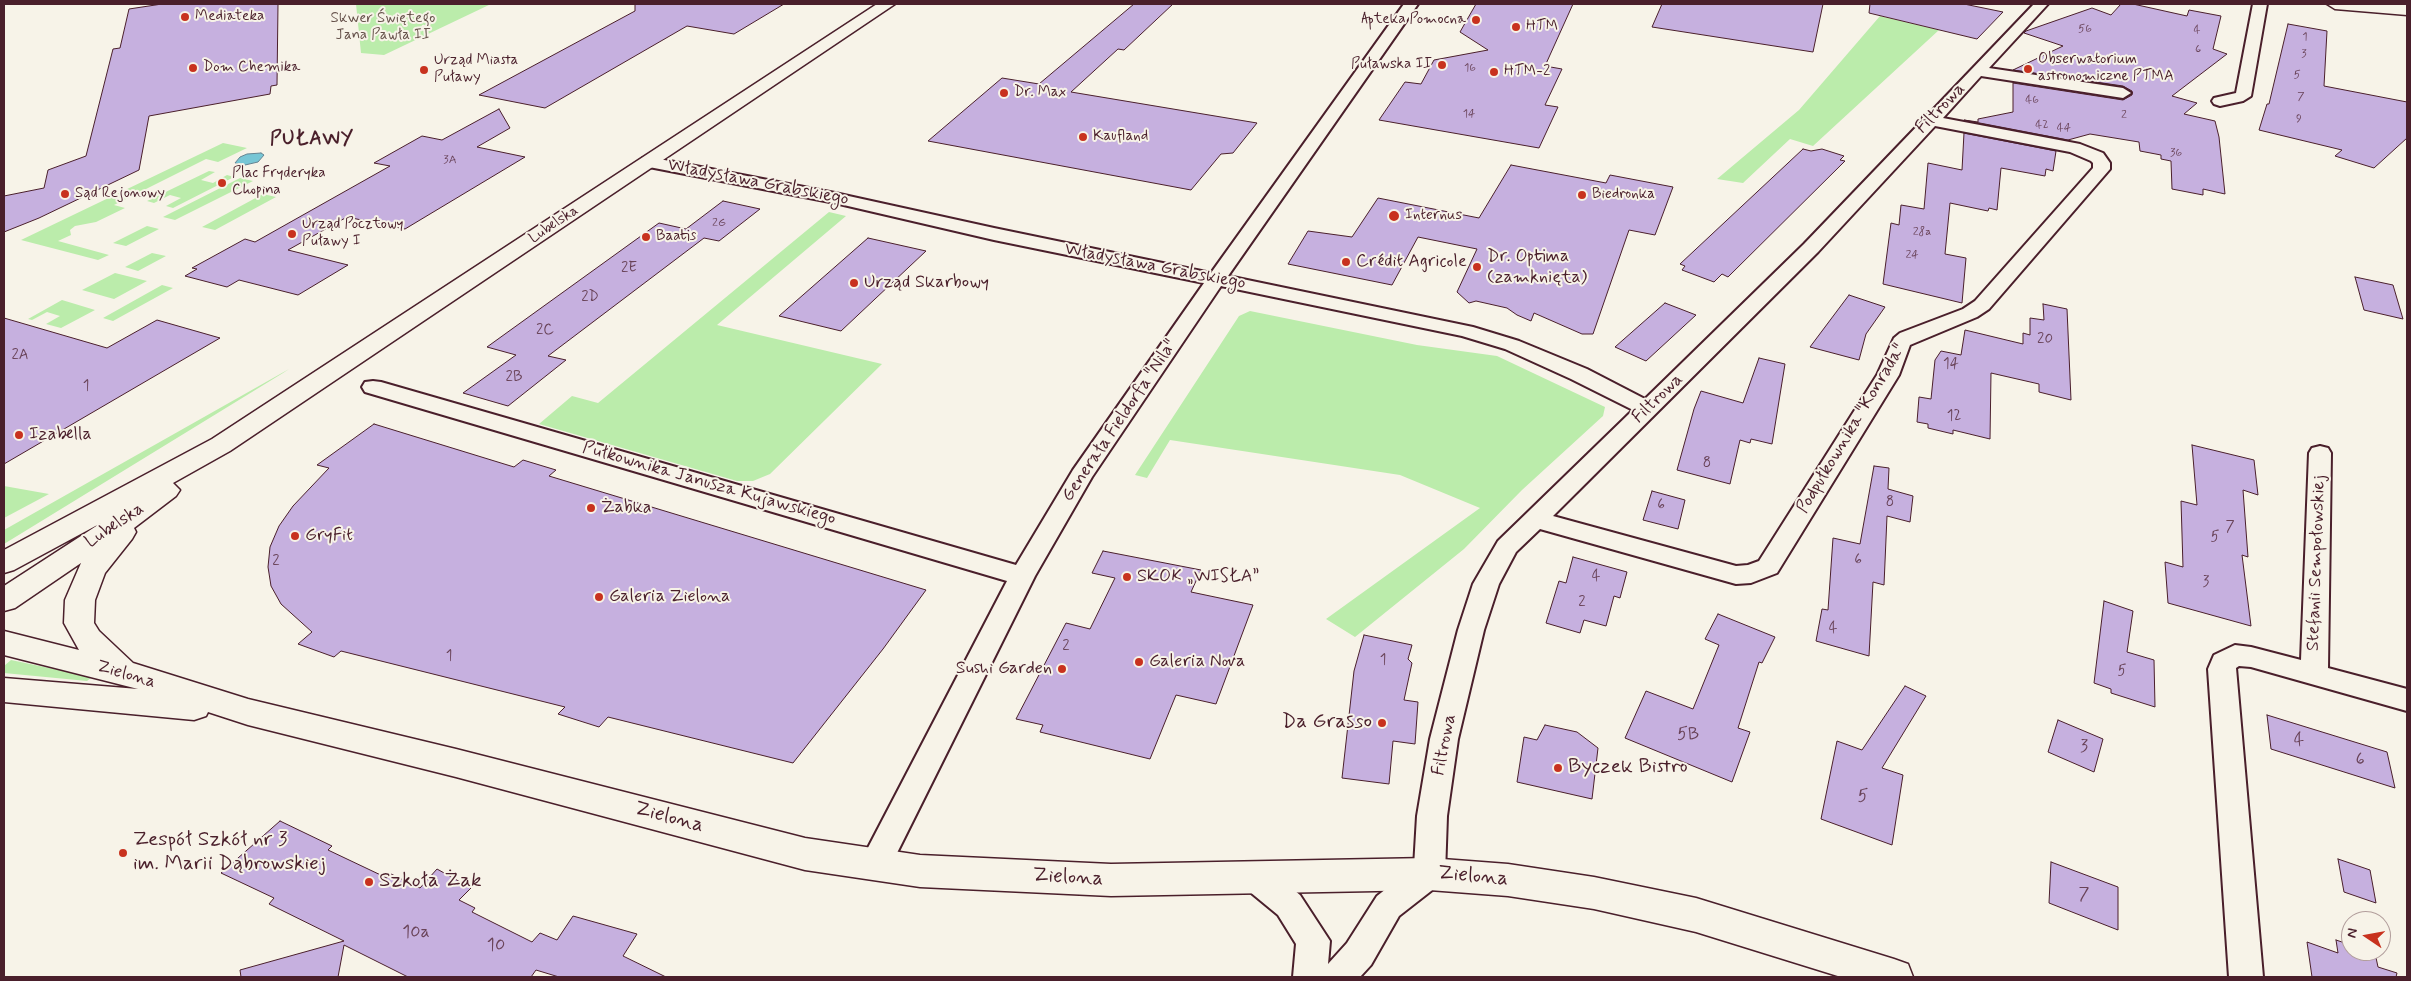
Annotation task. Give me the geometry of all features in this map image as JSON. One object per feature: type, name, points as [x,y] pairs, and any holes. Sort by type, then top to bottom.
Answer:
[{"type":"main road","name":"Lubelska","points":[[4,563],[221,445],[887,4]]},
{"type":"main road","points":[[2335,4],[2407,10]]},
{"type":"main road","name":"Lubelska","points":[[4,600],[149,504],[221,445]]},
{"type":"main road","points":[[125,673],[102,656],[88,640],[79,623],[80,600],[92,569],[113,541],[149,504]]},
{"type":"main road","name":"Zielona","points":[[4,643],[125,673],[248,712],[456,763],[805,854],[920,871],[1111,880],[1430,874],[1508,880],[1585,891],[1696,915],[1807,948],[1894,977]]},
{"type":"main road","name":"Zielona","points":[[4,690],[248,712]]},
{"type":"street","name":"Generała Fieldorfa \"Nila\"","points":[[875,865],[1022,576],[1095,452],[1410,4]]},
{"type":"street","name":"Filtrowa","points":[[1430,874],[1432,816],[1444,738],[1471,630],[1486,584],[1507,546],[1811,248],[1929,120],[1978,71],[2040,4]]},
{"type":"street","points":[[2220,101],[2243,96],[2260,4]]},
{"type":"street","points":[[1978,71],[2123,93]]},
{"type":"street","name":"Podpułkownika \"Konrada\"","points":[[1533,519],[1736,575],[1751,574],[1768,567],[1888,375],[1901,342],[1908,337],[1970,312],[1982,305],[2101,169],[2102,163],[2097,157],[2074,148],[1929,120]]},
{"type":"street","name":"Władysława Grabskiego","points":[[649,162],[826,196],[994,234],[1466,331],[1512,345],[1571,370],[1648,409]]},
{"type":"street","points":[[373,387],[396,393]]},
{"type":"street","name":"Pułkownika Janusza Kujawskiego","points":[[396,393],[1022,576]]},
{"type":"street","name":"Stefanii Sempołowskiej","points":[[2314,673],[2320,453]]},
{"type":"street","points":[[2246,977],[2222,669],[2224,662],[2235,656],[2252,657],[2407,700]]},
{"type":"street","points":[[1338,977],[1359,954],[1388,906],[1430,874]]},
{"type":"street","points":[[1256,877],[1289,905],[1313,941],[1310,977]]},
{"type":"green space","name":"Skwer Świętego Jana Pawła II","points":[[356,4],[491,4],[384,55],[361,53]]},
{"type":"green space","points":[[1880,16],[1939,30],[1813,146],[1790,139],[1743,183],[1717,179],[1799,110]]},
{"type":"green space","points":[[223,143],[247,148],[218,162],[206,159],[114,205],[125,208],[96,222],[75,226],[70,230],[71,235],[58,241],[109,255],[98,260],[21,240]]},
{"type":"green space","points":[[209,171],[215,172],[201,180],[213,183],[227,175],[234,177],[173,208],[166,206],[181,198],[170,195],[154,203],[147,201]]},
{"type":"green space","points":[[240,178],[253,181],[175,220],[163,217]]},
{"type":"green space","points":[[263,194],[276,197],[215,230],[202,227]]},
{"type":"green space","points":[[829,212],[846,216],[717,325],[882,364],[770,474],[753,481],[737,481],[539,424],[572,396],[598,403]]},
{"type":"green space","points":[[147,226],[159,229],[126,246],[113,243]]},
{"type":"green space","points":[[152,253],[166,256],[138,271],[125,267]]},
{"type":"green space","points":[[115,273],[147,281],[114,299],[82,290]]},
{"type":"green space","points":[[162,285],[173,288],[113,321],[103,318]]},
{"type":"green space","points":[[62,300],[95,310],[61,328],[46,324],[60,316],[47,312],[32,320],[28,319]]},
{"type":"green space","points":[[1250,311],[1417,345],[1497,356],[1605,407],[1603,416],[1522,490],[1464,549],[1355,637],[1326,619],[1480,508],[1400,475],[1170,440],[1147,478],[1135,475],[1239,316]]},
{"type":"green space","points":[[289,369],[283,373],[4,544],[4,530]]},
{"type":"green space","points":[[4,486],[49,494],[4,518]]},
{"type":"green space","points":[[11,660],[92,677],[87,681],[4,673],[4,666]]},
{"type":"water","points":[[261,153],[264,155],[258,162],[245,165],[235,163],[240,157],[247,154]]},
{"type":"building","points":[[162,4],[278,4],[277,85],[271,86],[270,94],[149,116],[139,170],[39,218],[4,232],[4,196],[44,188],[48,170],[86,156],[113,49],[120,48],[129,9]]},
{"type":"building","points":[[635,4],[784,4],[734,34],[687,26],[545,108],[479,95],[635,11]]},
{"type":"building","name":"Kaufland","points":[[1134,4],[1173,4],[1124,50],[1118,49],[1071,92],[1257,123],[1233,153],[1221,154],[1191,190],[928,141],[1002,78],[1039,84]]},
{"type":"building","points":[[1476,4],[1573,4],[1545,66],[1562,69],[1545,105],[1558,107],[1539,148],[1379,120],[1405,82],[1421,84],[1434,60],[1488,50],[1460,32]]},
{"type":"building","points":[[1662,4],[1823,4],[1813,52],[1652,27]]},
{"type":"building","points":[[1870,4],[1964,4],[2003,12],[1977,39],[1869,13]]},
{"type":"building","points":[[2121,4],[2133,4],[2187,16],[2189,10],[2221,16],[2213,49],[2227,54],[2172,96],[2197,103],[2184,114],[2215,121],[2219,137],[2225,194],[2203,189],[2203,195],[2172,189],[2171,161],[2161,159],[2161,155],[2140,151],[2139,142],[2090,134],[2068,140],[1964,120],[1978,122],[1978,119],[2013,112],[2013,83],[2123,100],[2132,95],[2132,91],[2123,86],[2013,70],[2063,46],[2024,33],[2026,31],[2092,8],[2111,15]]},
{"type":"building","points":[[2288,24],[2327,31],[2324,86],[2407,102],[2407,138],[2374,168],[2335,156],[2342,150],[2259,130],[2267,104],[2269,104]]},
{"type":"building","points":[[499,109],[510,128],[477,147],[525,157],[405,229],[347,217],[288,250],[348,265],[298,295],[239,280],[227,287],[185,276],[197,269],[192,268],[245,239],[255,242],[390,166],[374,163],[422,136],[442,140]]},
{"type":"building","points":[[1964,133],[2056,151],[2053,171],[2046,169],[2045,176],[2001,168],[1997,210],[1989,208],[1988,211],[1950,203],[1945,254],[1966,258],[1962,303],[1883,284],[1891,223],[1899,225],[1901,205],[1924,209],[1928,163],[1962,170]]},
{"type":"building","points":[[1803,149],[1811,151],[1822,149],[1844,156],[1840,160],[1845,161],[1728,277],[1722,274],[1714,282],[1682,270],[1685,266],[1680,264]]},
{"type":"building","points":[[1511,165],[1606,183],[1610,175],[1673,187],[1655,235],[1629,230],[1593,334],[1582,334],[1534,313],[1531,321],[1507,308],[1476,301],[1469,303],[1457,292],[1477,249],[1418,237],[1392,285],[1288,264],[1308,231],[1352,237],[1378,198],[1479,218]]},
{"type":"building","points":[[723,201],[760,209],[719,241],[704,238],[548,356],[566,360],[508,406],[463,393],[516,355],[487,347],[659,223],[686,229]]},
{"type":"building","name":"Urząd Skarbowy","points":[[868,238],[926,251],[841,331],[779,316]]},
{"type":"building","points":[[2355,277],[2393,285],[2403,319],[2364,310]]},
{"type":"building","points":[[1849,295],[1885,307],[1866,334],[1859,360],[1810,347]]},
{"type":"building","points":[[1665,303],[1696,315],[1646,361],[1615,347]]},
{"type":"building","points":[[2043,304],[2067,309],[2071,400],[2039,392],[2039,384],[1991,373],[1990,439],[1953,430],[1953,434],[1928,428],[1928,424],[1917,422],[1919,397],[1931,399],[1935,360],[1941,351],[1961,355],[1965,330],[2023,344],[2023,333],[2030,335],[2030,318],[2044,320]]},
{"type":"building","points":[[4,318],[107,348],[157,320],[220,338],[4,464]]},
{"type":"building","points":[[1759,358],[1785,364],[1772,444],[1751,439],[1750,443],[1740,440],[1730,484],[1677,470],[1701,391],[1743,403]]},
{"type":"building","name":"Galeria Zielona","points":[[374,424],[514,467],[523,460],[556,470],[549,476],[926,590],[883,649],[793,763],[608,717],[599,727],[558,714],[565,707],[341,651],[334,657],[298,644],[312,632],[281,604],[271,586],[268,567],[270,547],[279,526],[293,506],[329,468],[317,465]]},
{"type":"building","points":[[2192,445],[2254,460],[2258,495],[2243,490],[2248,557],[2242,555],[2251,626],[2168,603],[2165,562],[2183,567],[2181,501],[2197,505]]},
{"type":"building","points":[[1874,466],[1889,468],[1888,489],[1913,496],[1910,522],[1887,516],[1884,585],[1873,582],[1869,656],[1816,641],[1822,609],[1828,610],[1833,538],[1860,544]]},
{"type":"building","points":[[1652,491],[1685,500],[1678,529],[1643,520]]},
{"type":"building","name":"Galeria Nova","points":[[1103,551],[1201,570],[1191,592],[1253,605],[1216,704],[1176,695],[1150,759],[1040,732],[1043,725],[1016,719],[1066,623],[1090,629],[1115,578],[1092,573]]},
{"type":"building","points":[[1573,557],[1627,572],[1620,598],[1614,596],[1606,626],[1584,620],[1580,633],[1546,623],[1559,581],[1566,583]]},
{"type":"building","points":[[2104,601],[2133,611],[2127,652],[2154,660],[2155,707],[2111,693],[2111,689],[2094,683]]},
{"type":"building","points":[[1718,614],[1775,637],[1762,663],[1759,662],[1738,728],[1750,732],[1732,782],[1625,738],[1646,691],[1693,709],[1719,645],[1705,639]]},
{"type":"building","name":"Da Grasso","points":[[1364,635],[1412,645],[1408,659],[1412,663],[1404,700],[1418,702],[1415,744],[1393,741],[1389,784],[1342,778],[1354,671]]},
{"type":"building","points":[[1905,686],[1926,696],[1882,768],[1903,775],[1892,845],[1821,819],[1837,741],[1862,750]]},
{"type":"building","points":[[2267,715],[2387,752],[2395,788],[2271,749]]},
{"type":"building","points":[[2058,720],[2103,739],[2094,772],[2048,752]]},
{"type":"building","name":"Byczek Bistro","points":[[1545,725],[1577,732],[1598,748],[1592,799],[1517,782],[1524,737],[1537,740]]},
{"type":"building","points":[[280,821],[332,846],[328,850],[387,878],[391,874],[420,888],[437,869],[471,888],[459,900],[475,908],[472,912],[532,942],[540,933],[557,940],[573,916],[637,934],[623,956],[666,977],[559,977],[536,970],[531,977],[408,977],[344,945],[338,977],[241,977],[240,970],[344,941],[269,904],[274,898],[221,873]]},
{"type":"building","points":[[2338,859],[2370,870],[2376,903],[2344,892]]},
{"type":"building","points":[[2051,862],[2118,887],[2118,930],[2049,903]]},
{"type":"building","points":[[2336,940],[2341,942],[2341,961],[2377,961],[2378,967],[2397,973],[2396,977],[2312,977],[2307,942],[2338,953]]},
{"type":"place","name":"Mediateka","points":[[185,17]]},
{"type":"place","name":"Apteka Pomocna","points":[[1476,20]]},
{"type":"place","name":"HTM","points":[[1516,27]]},
{"type":"place","name":"Puławska II","points":[[1442,65]]},
{"type":"place","name":"Dom Chemika","points":[[193,68]]},
{"type":"place","name":"Obserwatorium astronomiczne PTMA","points":[[2028,69]]},
{"type":"place","name":"Urząd Miasta Puławy","points":[[424,70]]},
{"type":"place","name":"HTM-2","points":[[1494,72]]},
{"type":"place","name":"Dr. Max","points":[[1004,93]]},
{"type":"place","name":"Kaufland","points":[[1083,137]]},
{"type":"place","name":"Plac Fryderyka Chopina","points":[[222,183]]},
{"type":"place","name":"Sąd Rejonowy","points":[[65,194]]},
{"type":"place","name":"Biedronka","points":[[1582,195]]},
{"type":"place","name":"Internus","points":[[1394,216]]},
{"type":"place","name":"Urząd Pocztowy Puławy I","points":[[292,234]]},
{"type":"place","name":"Baatis","points":[[646,237]]},
{"type":"place","name":"Crédit Agricole","points":[[1346,262]]},
{"type":"place","name":"Dr. Optima (zamknięta)","points":[[1477,267]]},
{"type":"place","name":"Urząd Skarbowy","points":[[854,283]]},
{"type":"place","name":"Izabella","points":[[19,435]]},
{"type":"place","name":"Żabka","points":[[591,508]]},
{"type":"place","name":"GryFit","points":[[295,536]]},
{"type":"place","name":"SKOK „WISŁA”","points":[[1127,577]]},
{"type":"place","name":"Galeria Zielona","points":[[599,597]]},
{"type":"place","name":"Galeria Nova","points":[[1139,662]]},
{"type":"place","name":"Sushi Garden","points":[[1062,669]]},
{"type":"place","name":"Da Grasso","points":[[1382,723]]},
{"type":"place","name":"Byczek Bistro","points":[[1558,768]]},
{"type":"place","name":"Zespół Szkół nr 3 im. Marii Dąbrowskiej","points":[[123,853]]},
{"type":"place","name":"Szkoła Żak","points":[[369,882]]},
{"type":"district","name":"PUŁAWY","points":[[312,140]]}]
